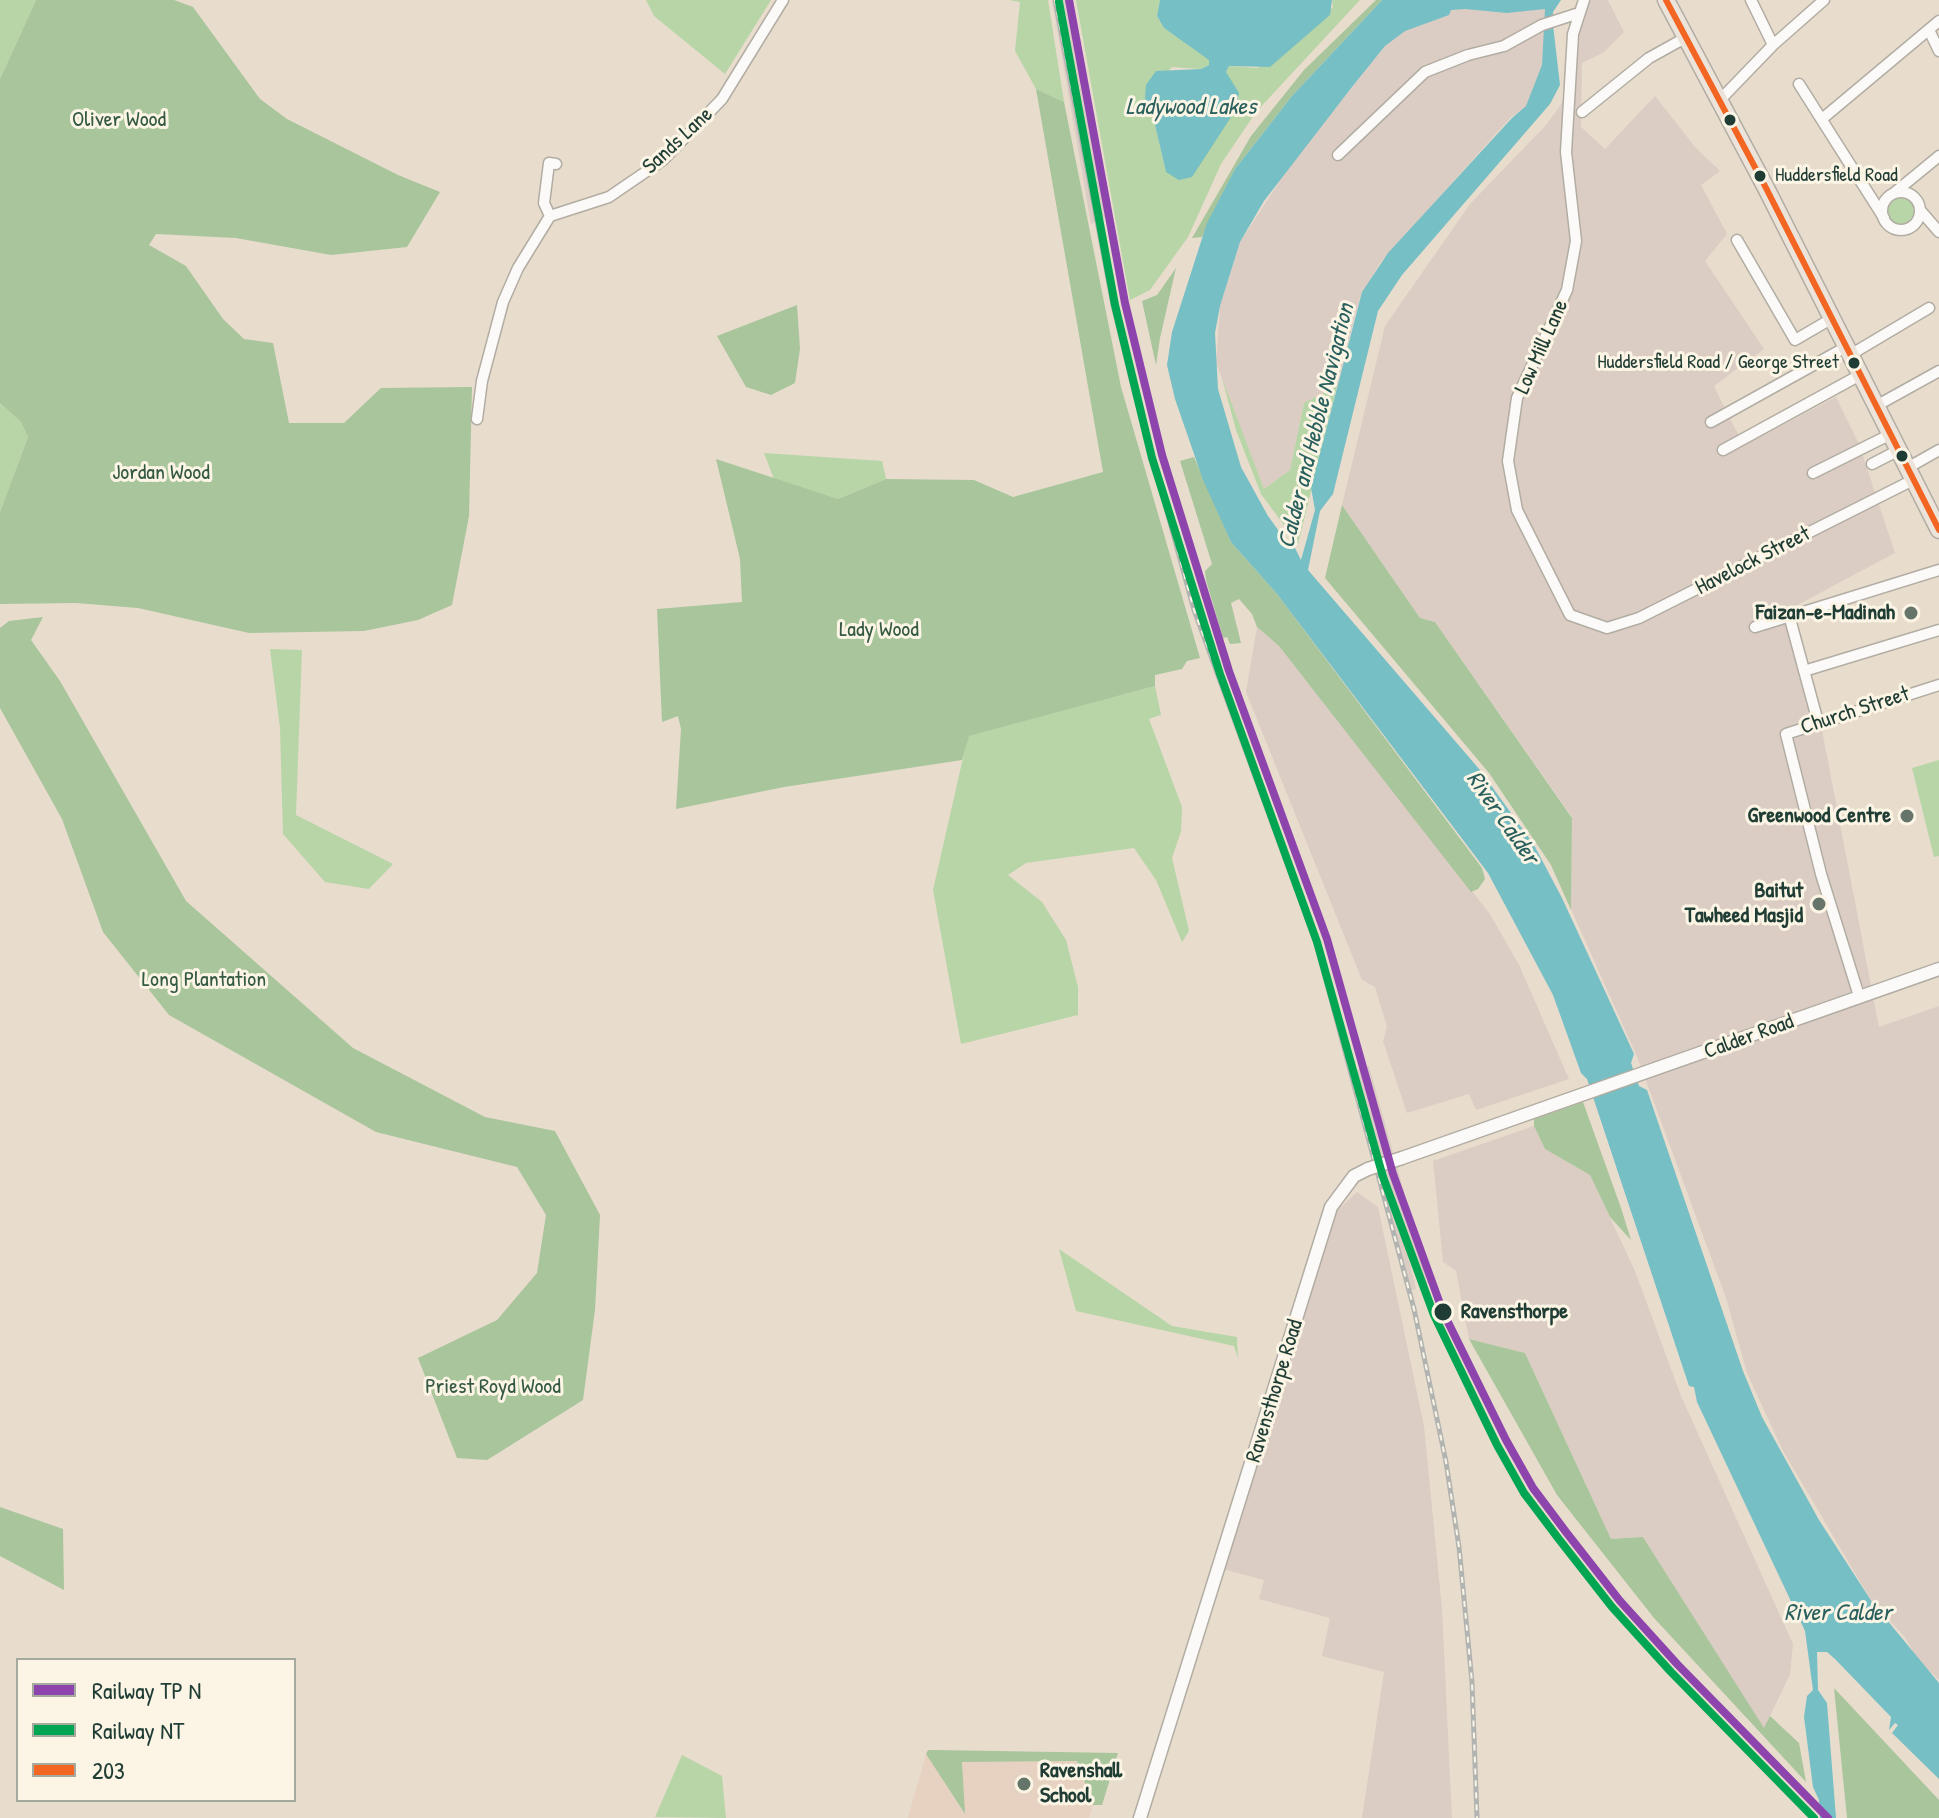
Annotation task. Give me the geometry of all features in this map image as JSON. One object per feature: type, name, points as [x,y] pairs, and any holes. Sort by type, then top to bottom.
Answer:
[{"type":"highway","points":[[1666,0],[1939,530]]},
{"type":"street","name":"Sands Lane","points":[[550,216],[609,197],[663,160],[722,99],[783,0]]},
{"type":"street","name":"Low Mill Lane","points":[[1584,0],[1576,14],[1566,152],[1576,241],[1567,290],[1517,398],[1508,461],[1517,510],[1552,585],[1570,615],[1589,623]]},
{"type":"street","points":[[1751,0],[1773,45]]},
{"type":"street","points":[[1719,101],[1773,45],[1824,0]]},
{"type":"street","points":[[1338,155],[1425,72],[1468,55],[1504,46],[1542,25],[1576,14]]},
{"type":"street","points":[[1822,119],[1939,21]]},
{"type":"street","points":[[1929,30],[1939,51]]},
{"type":"street","points":[[1582,112],[1649,58],[1685,38]]},
{"type":"street","points":[[1799,84],[1893,228],[1938,231]]},
{"type":"street","points":[[1869,194],[1890,195],[1908,188],[1939,156]]},
{"type":"street","points":[[477,419],[482,381],[503,302],[518,268],[550,216],[544,203],[547,176],[549,163],[556,164]]},
{"type":"street","points":[[1908,188],[1917,199],[1920,210],[1938,231]]},
{"type":"street","points":[[1884,218],[1883,205],[1890,195]]},
{"type":"street","points":[[1911,227],[1920,210]]},
{"type":"street","points":[[1737,240],[1795,340],[1831,319]]},
{"type":"street","points":[[1711,422],[1929,308]]},
{"type":"street","points":[[1876,406],[1939,371]]},
{"type":"street","points":[[1723,450],[1860,375]]},
{"type":"street","points":[[1813,473],[1891,434]]},
{"type":"street","points":[[1872,464],[1899,450]]},
{"type":"street","name":"Havelock Street","points":[[1589,623],[1607,628],[1639,618],[1912,473],[1939,450]]},
{"type":"street","points":[[1755,627],[1939,570]]},
{"type":"street","points":[[1789,615],[1818,722]]},
{"type":"street","points":[[1804,671],[1939,630]]},
{"type":"street","name":"Church Street","points":[[1859,996],[1821,874],[1786,734],[1939,685]]},
{"type":"street","name":"Calder Road","points":[[1559,1105],[1939,969]]},
{"type":"street","name":"Ravensthorpe Road","points":[[1140,1818],[1331,1207],[1354,1176],[1368,1169],[1559,1105]]},
{"type":"shaded area","points":[[1052,0],[1071,0],[1110,216],[1091,224]]},
{"type":"shaded area","points":[[1591,0],[1608,0],[1624,32],[1603,53],[1582,63],[1581,127],[1605,149],[1655,96],[1695,147],[1720,171],[1701,185],[1727,234],[1705,261],[1764,349],[1714,386],[1732,423],[1745,445],[1836,397],[1859,444],[1895,553],[1788,610],[1816,699],[1879,1027],[1939,1006],[1939,1680],[1918,1660],[1904,1636],[1872,1602],[1782,1449],[1747,1373],[1726,1298],[1638,1059],[1571,909],[1572,817],[1435,622],[1420,618],[1342,505],[1385,326],[1470,204],[1547,124],[1574,86],[1580,20]]},
{"type":"shaded area","points":[[1452,8],[1546,9],[1543,65],[1526,107],[1511,117],[1380,263],[1360,297],[1337,386],[1304,403],[1290,470],[1264,489],[1216,363],[1220,306],[1240,242],[1292,162],[1385,46],[1404,29]]},
{"type":"shaded area","points":[[1257,627],[1279,646],[1490,914],[1519,965],[1569,1079],[1476,1110],[1469,1094],[1407,1113],[1383,1041],[1387,1027],[1375,987],[1362,980],[1246,692]]},
{"type":"shaded area","points":[[1369,1066],[1408,1206],[1433,1280],[1425,1286],[1401,1226],[1416,1289],[1407,1291],[1349,1073]]},
{"type":"shaded area","points":[[1534,1126],[1545,1149],[1590,1175],[1635,1271],[1681,1396],[1793,1644],[1790,1674],[1764,1729],[1643,1537],[1611,1539],[1525,1353],[1469,1339],[1456,1271],[1443,1262],[1433,1161]]},
{"type":"shaded area","points":[[1357,1192],[1378,1207],[1424,1426],[1442,1609],[1452,1818],[1362,1818],[1384,1672],[1322,1656],[1330,1618],[1259,1599],[1264,1580],[1219,1568],[1326,1221]]},
{"type":"shaded area","name":"Ravenshall School","points":[[926,1754],[964,1813],[962,1762],[1077,1761],[1093,1805],[1089,1818],[908,1818]]},
{"type":"green space","points":[[0,0],[36,0],[0,79]]},
{"type":"green space","name":"Jordan Wood","points":[[36,0],[174,0],[193,7],[260,99],[287,119],[398,175],[440,192],[407,247],[331,255],[236,238],[156,234],[149,245],[186,266],[223,319],[244,339],[273,343],[289,423],[344,423],[381,388],[472,387],[469,516],[452,605],[418,620],[364,631],[249,633],[138,608],[76,603],[0,604],[0,512],[28,437],[21,422],[0,403],[0,79]]},
{"type":"green space","points":[[646,0],[771,0],[725,74],[654,16]]},
{"type":"green space","points":[[1009,0],[1048,0],[1064,102],[1036,89],[1015,51],[1020,2]]},
{"type":"green space","points":[[1076,0],[1160,0],[1157,16],[1164,28],[1209,59],[1209,65],[1201,69],[1172,67],[1145,99],[1152,112],[1166,172],[1231,82],[1226,72],[1229,66],[1258,68],[1333,7],[1332,0],[1360,0],[1256,112],[1221,164],[1188,237],[1150,290],[1130,300]]},
{"type":"green space","points":[[1376,0],[1382,0],[1292,96],[1235,169],[1202,237],[1192,238],[1251,136],[1304,70]]},
{"type":"green space","name":"Lady Wood","points":[[1036,89],[1064,102],[1121,387],[1200,658],[1187,661],[1182,669],[1155,675],[1155,686],[969,736],[962,760],[784,787],[676,809],[681,729],[678,716],[662,722],[657,609],[742,602],[740,559],[716,459],[838,499],[886,479],[974,480],[1013,497],[1103,472]]},
{"type":"green space","points":[[1901,192],[1914,198],[1920,211],[1914,224],[1901,230],[1888,224],[1882,211],[1888,198]]},
{"type":"green space","points":[[1176,268],[1156,365],[1142,301],[1157,295]]},
{"type":"green space","points":[[797,305],[800,349],[795,383],[771,395],[746,387],[717,336]]},
{"type":"green space","points":[[1222,378],[1264,489],[1290,470],[1304,403],[1337,386],[1298,544],[1261,494],[1236,430]]},
{"type":"green space","points":[[0,403],[21,422],[28,437],[0,512]]},
{"type":"green space","points":[[764,453],[882,461],[886,479],[838,499],[774,479]]},
{"type":"green space","points":[[1194,457],[1231,542],[1277,594],[1482,868],[1485,879],[1478,889],[1471,892],[1279,646],[1257,627],[1252,614],[1239,599],[1231,603],[1241,643],[1230,644],[1227,637],[1223,638],[1206,580],[1205,571],[1212,564],[1180,461]]},
{"type":"green space","points":[[1342,505],[1420,618],[1435,622],[1572,818],[1571,910],[1551,865],[1489,773],[1325,578]]},
{"type":"green space","points":[[43,617],[31,640],[60,681],[186,901],[353,1048],[485,1117],[555,1131],[600,1215],[595,1310],[583,1400],[487,1460],[457,1458],[418,1358],[497,1320],[537,1273],[546,1215],[517,1167],[376,1132],[169,1015],[103,932],[62,819],[0,708],[0,628],[9,621]]},
{"type":"green space","points":[[270,649],[302,650],[296,815],[393,864],[369,889],[325,882],[283,834],[280,728]]},
{"type":"green space","points":[[1155,686],[1161,715],[1149,719],[1182,807],[1181,831],[1172,858],[1189,931],[1182,942],[1156,880],[1134,848],[1026,863],[1008,875],[1042,902],[1066,940],[1078,987],[1078,1015],[961,1044],[933,890],[968,736]]},
{"type":"green space","points":[[1939,760],[1939,856],[1934,857],[1912,768]]},
{"type":"green space","points":[[1583,1102],[1631,1240],[1610,1217],[1590,1175],[1545,1149],[1534,1126],[1534,1119]]},
{"type":"green space","points":[[1059,1249],[1172,1326],[1237,1337],[1238,1358],[1234,1346],[1076,1311]]},
{"type":"green space","points":[[1469,1339],[1525,1353],[1611,1539],[1643,1537],[1764,1728],[1770,1716],[1799,1743],[1806,1782],[1654,1618],[1557,1495]]},
{"type":"green space","points":[[0,1507],[63,1529],[64,1590],[0,1556]]},
{"type":"green space","points":[[1834,1688],[1939,1800],[1939,1818],[1847,1818]]},
{"type":"green space","points":[[928,1750],[1118,1753],[1102,1805],[1093,1805],[1077,1761],[962,1762],[965,1814],[926,1754]]},
{"type":"green space","points":[[682,1755],[722,1776],[726,1818],[655,1817]]},
{"type":"water","name":"Ladywood Lakes","points":[[1160,0],[1332,0],[1330,15],[1270,67],[1229,66],[1226,72],[1239,93],[1235,111],[1192,177],[1179,180],[1166,172],[1152,112],[1145,99],[1146,85],[1156,71],[1201,69],[1209,65],[1209,60],[1164,28],[1157,16]]},
{"type":"water","name":"River Calder","points":[[1382,0],[1561,0],[1553,12],[1560,85],[1550,104],[1402,275],[1378,311],[1333,494],[1320,511],[1308,570],[1480,770],[1534,845],[1634,1054],[1631,1063],[1639,1086],[1647,1090],[1743,1371],[1762,1417],[1819,1520],[1872,1602],[1939,1683],[1939,1779],[1892,1733],[1898,1725],[1895,1723],[1889,1730],[1891,1717],[1835,1659],[1827,1652],[1817,1652],[1818,1690],[1827,1703],[1836,1818],[1820,1818],[1819,1800],[1813,1787],[1804,1717],[1807,1696],[1813,1690],[1805,1631],[1697,1402],[1694,1387],[1689,1386],[1587,1079],[1581,1073],[1553,995],[1488,873],[1277,594],[1231,542],[1203,480],[1175,399],[1167,365],[1172,332],[1207,223],[1235,169],[1292,96]],"holes":[[[1545,9],[1542,65],[1526,106],[1388,253],[1362,292],[1311,488],[1315,510],[1301,560],[1295,548],[1289,545],[1268,516],[1241,467],[1218,389],[1215,333],[1240,242],[1264,201],[1385,46],[1405,31],[1449,15],[1451,10],[1507,13]]]},
{"type":"railway","points":[[1055,0],[1113,305],[1194,610],[1316,943],[1414,1309],[1446,1462],[1459,1547],[1472,1682],[1477,1818]]},
{"type":"transit line","points":[[1069,0],[1125,303],[1162,455],[1229,671],[1327,939],[1393,1174],[1443,1312],[1506,1440],[1533,1488],[1566,1532],[1620,1601],[1678,1665],[1828,1818]]},
{"type":"transit line","name":"203","points":[[1666,0],[1766,188],[1939,530]]},
{"type":"rail line","name":"NT","points":[[1059,2],[1115,305],[1152,458],[1220,674],[1317,942],[1383,1177],[1434,1315],[1497,1445],[1524,1493],[1612,1607],[1814,1818]]},
{"type":"place","name":"Huddersfield Road","points":[[1760,176]]},
{"type":"place","name":"Huddersfield Road / George Street","points":[[1854,363]]},
{"type":"place","name":"Faizan-e-Madinah","points":[[1911,613]]},
{"type":"place","name":"Greenwood Centre","points":[[1907,816]]},
{"type":"place","name":"Baitut Tawheed Masjid","points":[[1819,904]]},
{"type":"place","name":"Ravensthorpe","points":[[1443,1312]]},
{"type":"place","name":"Ravenshall School","points":[[1024,1784]]},
{"type":"park label","name":"Oliver Wood","points":[[119,120]]},
{"type":"park label","name":"Long Plantation","points":[[204,980]]},
{"type":"park label","name":"Priest Royd Wood","points":[[493,1387]]},
{"type":"water label","name":"Calder and Hebble Navigation","points":[[1317,426]]}]
